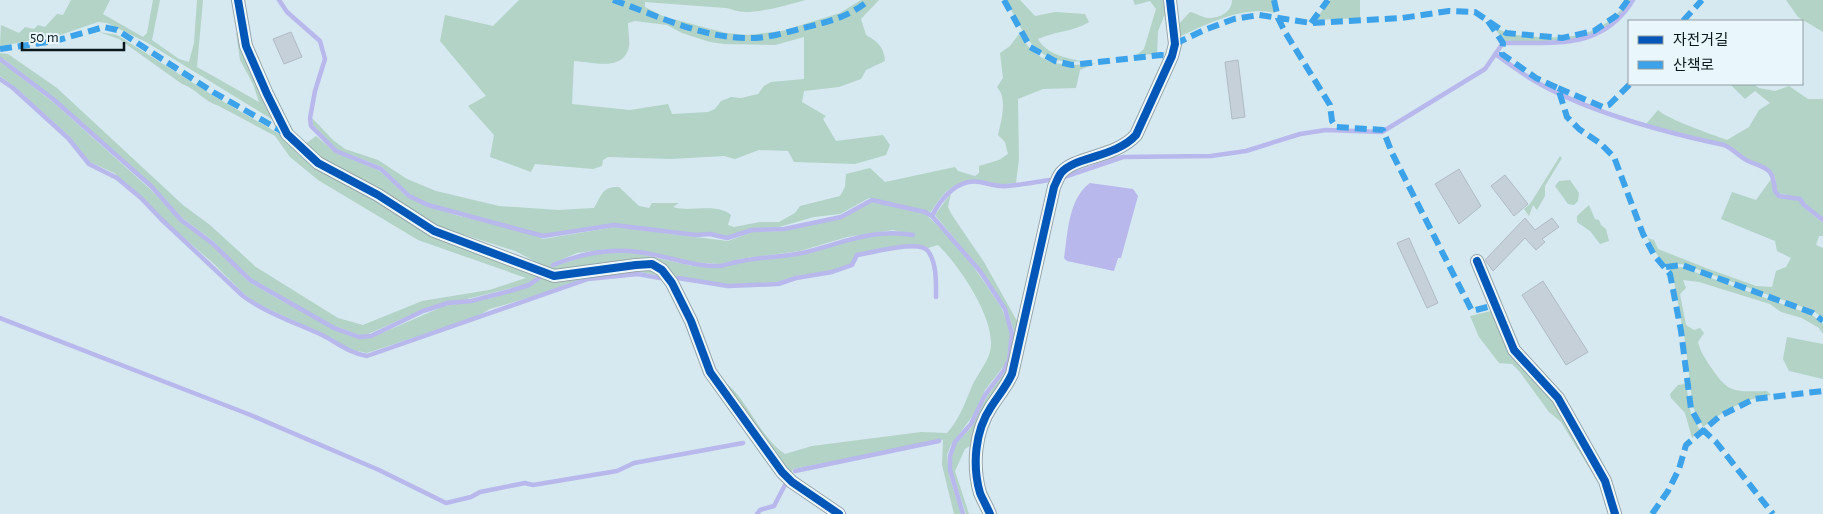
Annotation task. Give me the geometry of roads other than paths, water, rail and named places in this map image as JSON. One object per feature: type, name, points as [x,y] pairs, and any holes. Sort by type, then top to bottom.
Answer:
[{"type":"street","points":[[238,0],[246,46],[267,94],[288,134],[318,164],[378,195],[434,231],[554,276],[652,264],[662,270],[672,283],[691,321],[710,372],[776,464],[792,482],[839,514]]},
{"type":"street","points":[[990,514],[980,493],[977,475],[978,440],[982,423],[1012,374],[1054,187],[1060,174],[1069,167],[1114,151],[1127,144],[1136,134],[1174,50],[1170,0]]},
{"type":"street","points":[[1477,260],[1514,350],[1558,398],[1605,482],[1615,514]]},
{"type":"water","points":[[1090,183],[1133,189],[1138,196],[1121,258],[1118,258],[1114,271],[1067,261],[1064,258],[1073,207],[1077,198]]},
{"type":"waterway","points":[[279,0],[287,12],[320,41],[325,59],[315,91],[310,118],[311,126],[336,151],[381,169],[409,196],[428,205],[543,236],[614,225],[696,235],[710,234],[727,238],[752,230],[784,229],[841,217],[872,200],[925,212],[932,216],[980,271],[1005,309],[1012,334],[1009,360],[1004,370],[985,395],[971,424],[955,442],[950,456],[950,470],[963,514]]},
{"type":"waterway","points":[[1064,177],[1123,157],[1211,156],[1246,151],[1300,134],[1326,130],[1382,132],[1485,69],[1503,43],[1558,42],[1591,36],[1607,28],[1621,16],[1633,0]]},
{"type":"waterway","points":[[1495,54],[1533,80],[1577,102],[1626,120],[1724,145],[1745,159],[1768,170],[1773,177],[1775,191],[1779,196],[1800,199],[1804,205],[1823,220]]},
{"type":"waterway","points":[[0,59],[53,99],[151,186],[181,220],[212,243],[250,280],[334,328],[359,337],[371,336],[423,311],[448,303],[471,301],[510,291],[529,285],[539,278]]},
{"type":"waterway","points":[[0,79],[13,88],[68,138],[89,164],[117,178],[141,198],[243,296],[271,313],[322,335],[361,355],[367,356],[588,279],[638,274],[660,278]]},
{"type":"waterway","points":[[932,216],[945,196],[964,183],[980,182],[1004,186],[1050,180]]},
{"type":"waterway","points":[[553,265],[584,255],[605,251],[627,251],[699,265],[720,266],[802,253],[870,235],[898,233],[913,235]]},
{"type":"waterway","points":[[678,278],[728,286],[778,284],[796,278],[832,272],[852,265],[857,255],[906,246],[916,246],[928,251],[931,256],[935,273],[936,297]]},
{"type":"waterway","points":[[0,318],[248,414],[379,470],[446,503],[471,497],[480,492],[525,483],[533,485],[617,471],[634,463],[743,443]]},
{"type":"waterway","points":[[795,471],[939,441]]},
{"type":"waterway","points":[[757,514],[760,510],[774,506],[785,485]]}]
